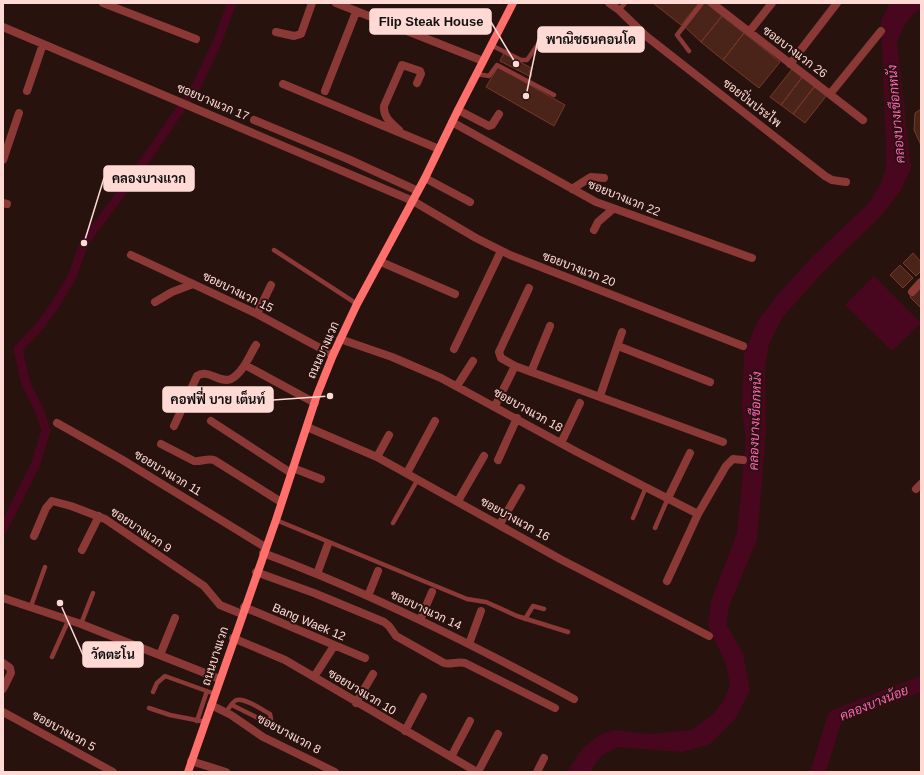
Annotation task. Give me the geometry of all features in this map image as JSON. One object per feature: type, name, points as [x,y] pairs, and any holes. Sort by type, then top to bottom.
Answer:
[{"type":"main road","name":"ถนนบางแวก","points":[[188,772],[211,705],[211,692],[220,679],[256,572],[276,520],[317,395],[333,355],[357,304],[426,178],[452,122],[513,3]]},
{"type":"street","points":[[104,3],[196,39]]},
{"type":"street","points":[[276,32],[294,36],[301,34],[312,3]]},
{"type":"street","points":[[336,3],[483,61]]},
{"type":"street","name":"ซอยปิ่นประไพ","points":[[609,3],[619,10],[646,36],[825,176],[832,180],[846,182]]},
{"type":"street","name":"ซอยบางแวก 26","points":[[712,3],[863,120]]},
{"type":"street","points":[[749,32],[772,3]]},
{"type":"street","points":[[790,64],[837,3]]},
{"type":"street","points":[[325,92],[356,12]]},
{"type":"street","name":"ซอยบางแวก 17","points":[[3,27],[413,201]]},
{"type":"street","points":[[830,94],[881,31]]},
{"type":"street","points":[[27,91],[43,44]]},
{"type":"street","points":[[404,133],[386,118],[384,106],[402,65],[420,71],[421,74],[417,83]]},
{"type":"street","points":[[283,84],[440,148]]},
{"type":"street","points":[[458,110],[489,126],[492,125],[498,114]]},
{"type":"street","points":[[3,160],[19,112]]},
{"type":"street","points":[[254,120],[348,159],[418,191]]},
{"type":"street","name":"ซอยบางแวก 22","points":[[452,122],[572,189],[613,209],[752,258]]},
{"type":"street","points":[[572,189],[591,176],[604,178]]},
{"type":"street","points":[[426,178],[470,202]]},
{"type":"street","name":"ซอยบางแวก 20","points":[[413,201],[501,251],[581,284],[618,296],[743,346]]},
{"type":"street","points":[[594,230],[598,222],[613,209]]},
{"type":"street","points":[[454,349],[501,251]]},
{"type":"street","name":"ซอยบางแวก 15","points":[[131,255],[257,314],[333,355]]},
{"type":"street","points":[[381,262],[455,294]]},
{"type":"street","points":[[912,292],[921,282]]},
{"type":"street","points":[[155,302],[172,292],[193,284]]},
{"type":"street","points":[[257,314],[270,285]]},
{"type":"street","points":[[529,288],[499,352],[501,358],[515,366],[723,442]]},
{"type":"street","points":[[531,372],[550,326]]},
{"type":"street","points":[[600,396],[622,332]]},
{"type":"street","name":"ซอยบางแวก 18","points":[[340,339],[392,357],[458,386],[561,443],[698,514]]},
{"type":"street","points":[[174,426],[200,374],[208,374],[224,380],[230,379],[245,365],[256,345]]},
{"type":"street","points":[[618,346],[710,382]]},
{"type":"street","points":[[458,386],[473,362]]},
{"type":"street","points":[[245,365],[315,403]]},
{"type":"street","points":[[495,406],[515,366]]},
{"type":"street","points":[[561,443],[580,402]]},
{"type":"street","points":[[498,460],[517,418]]},
{"type":"street","points":[[211,421],[292,470],[321,479]]},
{"type":"street","points":[[407,473],[435,421]]},
{"type":"street","name":"ซอยบางแวก 11","points":[[57,423],[121,459],[264,550]]},
{"type":"street","name":"ซอยบางแวก 16","points":[[307,427],[377,457],[630,596],[708,636]]},
{"type":"street","points":[[377,457],[389,435]]},
{"type":"street","points":[[161,444],[194,462],[210,459],[214,460],[281,502]]},
{"type":"street","points":[[668,498],[690,454]]},
{"type":"street","points":[[458,501],[484,456]]},
{"type":"street","points":[[667,581],[698,514],[726,466],[733,459],[743,460]]},
{"type":"street","points":[[500,524],[521,488]]},
{"type":"street","name":"ซอยบางแวก 9","points":[[34,536],[46,508],[52,501],[99,516],[204,586],[220,605],[243,611]]},
{"type":"street","points":[[82,550],[99,516]]},
{"type":"street","points":[[317,574],[328,544]]},
{"type":"street","name":"ซอยบางแวก 14","points":[[264,550],[420,620],[574,699]]},
{"type":"street","points":[[368,596],[378,571]]},
{"type":"street","points":[[256,572],[314,593],[384,622],[396,636],[444,663],[465,663],[555,708]]},
{"type":"street","points":[[420,620],[432,592]]},
{"type":"street","points":[[3,598],[69,619],[220,679]]},
{"type":"street","name":"Bang Waek 12","points":[[243,611],[365,658]]},
{"type":"street","points":[[469,644],[481,611]]},
{"type":"street","points":[[160,655],[175,618]]},
{"type":"street","name":"ซอยบางแวก 10","points":[[234,638],[272,653],[477,772]]},
{"type":"street","points":[[314,677],[332,649]]},
{"type":"street","points":[[3,663],[10,668],[11,673],[3,689]]},
{"type":"street","points":[[356,703],[373,674]]},
{"type":"street","points":[[405,731],[423,697]]},
{"type":"street","name":"ซอยบางแวก 8","points":[[211,705],[226,712],[263,737],[334,772]]},
{"type":"street","name":"ซอยบางแวก 5","points":[[3,712],[113,772]]},
{"type":"street","points":[[450,757],[470,720]]},
{"type":"street","points":[[477,772],[498,734]]},
{"type":"street","points":[[537,772],[544,758]]},
{"type":"street","points":[[191,761],[226,772]]},
{"type":"lane","points":[[619,10],[625,3]]},
{"type":"lane","points":[[689,51],[678,35],[702,3]]},
{"type":"lane","points":[[491,44],[521,60],[527,60],[548,30]]},
{"type":"lane","points":[[477,74],[489,76],[497,65],[554,95]]},
{"type":"lane","points":[[274,250],[357,304]]},
{"type":"lane","points":[[393,523],[418,479]]},
{"type":"lane","points":[[633,518],[646,487]]},
{"type":"lane","points":[[655,528],[668,498]]},
{"type":"lane","points":[[276,520],[467,599],[486,602],[525,619],[568,632]]},
{"type":"lane","points":[[31,606],[45,567]]},
{"type":"lane","points":[[81,624],[93,593]]},
{"type":"lane","points":[[525,619],[533,606],[544,609]]},
{"type":"lane","points":[[52,657],[69,619]]},
{"type":"lane","points":[[153,692],[157,683],[165,676],[211,692],[197,721]]},
{"type":"lane","points":[[226,712],[236,700],[244,701],[270,714],[271,719],[264,721],[232,705]]},
{"type":"lane","points":[[149,708],[170,715],[206,722]]},
{"type":"water","name":"คลองบางเชือกหนัง","points":[[890,3],[921,3],[921,9],[912,15],[903,27],[897,42],[911,168],[901,190],[881,216],[822,273],[782,318],[769,344],[765,368],[766,432],[757,540],[729,606],[726,624],[743,653],[750,691],[735,719],[710,744],[683,752],[618,747],[601,756],[590,772],[567,772],[582,749],[599,735],[615,730],[649,734],[692,730],[714,713],[725,699],[730,684],[726,664],[708,626],[711,601],[737,533],[746,440],[742,409],[744,354],[758,320],[781,291],[813,256],[868,204],[881,184],[886,169],[886,149],[881,20]]},
{"type":"water","points":[[874,276],[921,323],[892,351],[845,305]]},
{"type":"building","points":[[653,3],[699,3],[681,25]]},
{"type":"building","points":[[703,3],[706,3],[722,16],[701,42],[685,27]]},
{"type":"building","points":[[722,16],[744,33],[723,60],[701,42]]},
{"type":"building","points":[[744,33],[780,62],[759,88],[723,60]]},
{"type":"building","points":[[504,53],[531,68],[529,72],[532,74],[531,77],[500,61]]},
{"type":"building","points":[[498,67],[565,105],[554,126],[486,87]]},
{"type":"building","points":[[793,68],[803,76],[781,105],[770,97]]},
{"type":"building","points":[[803,76],[815,86],[793,114],[781,105]]},
{"type":"building","points":[[815,86],[827,95],[805,123],[793,114]]},
{"type":"building","points":[[921,109],[921,145],[914,130],[915,113]]},
{"type":"building","points":[[913,253],[921,262],[921,271],[916,276],[903,263]]},
{"type":"building","points":[[900,265],[913,278],[903,288],[890,275]]},
{"type":"building","points":[[920,287],[921,288],[921,308],[910,297]]},
{"type":"waterway","points":[[3,529],[36,463],[46,430],[39,409],[26,384],[18,349],[39,327],[55,305],[72,277],[84,243],[139,169],[197,85],[216,45],[232,3]]},
{"type":"waterway","name":"คลองบางน้อย","points":[[818,772],[835,717],[921,684]]},
{"type":"place","name":"Flip Steak House","points":[[516,64]]},
{"type":"place","name":"พาณิชธนคอนโด","points":[[526,96]]},
{"type":"place","name":"คลองบางแวก","points":[[84,243]]},
{"type":"place","name":"คอฟฟี่ บาย เต็นท์","points":[[330,396]]},
{"type":"place","name":"วัดตะโน","points":[[60,603]]}]
